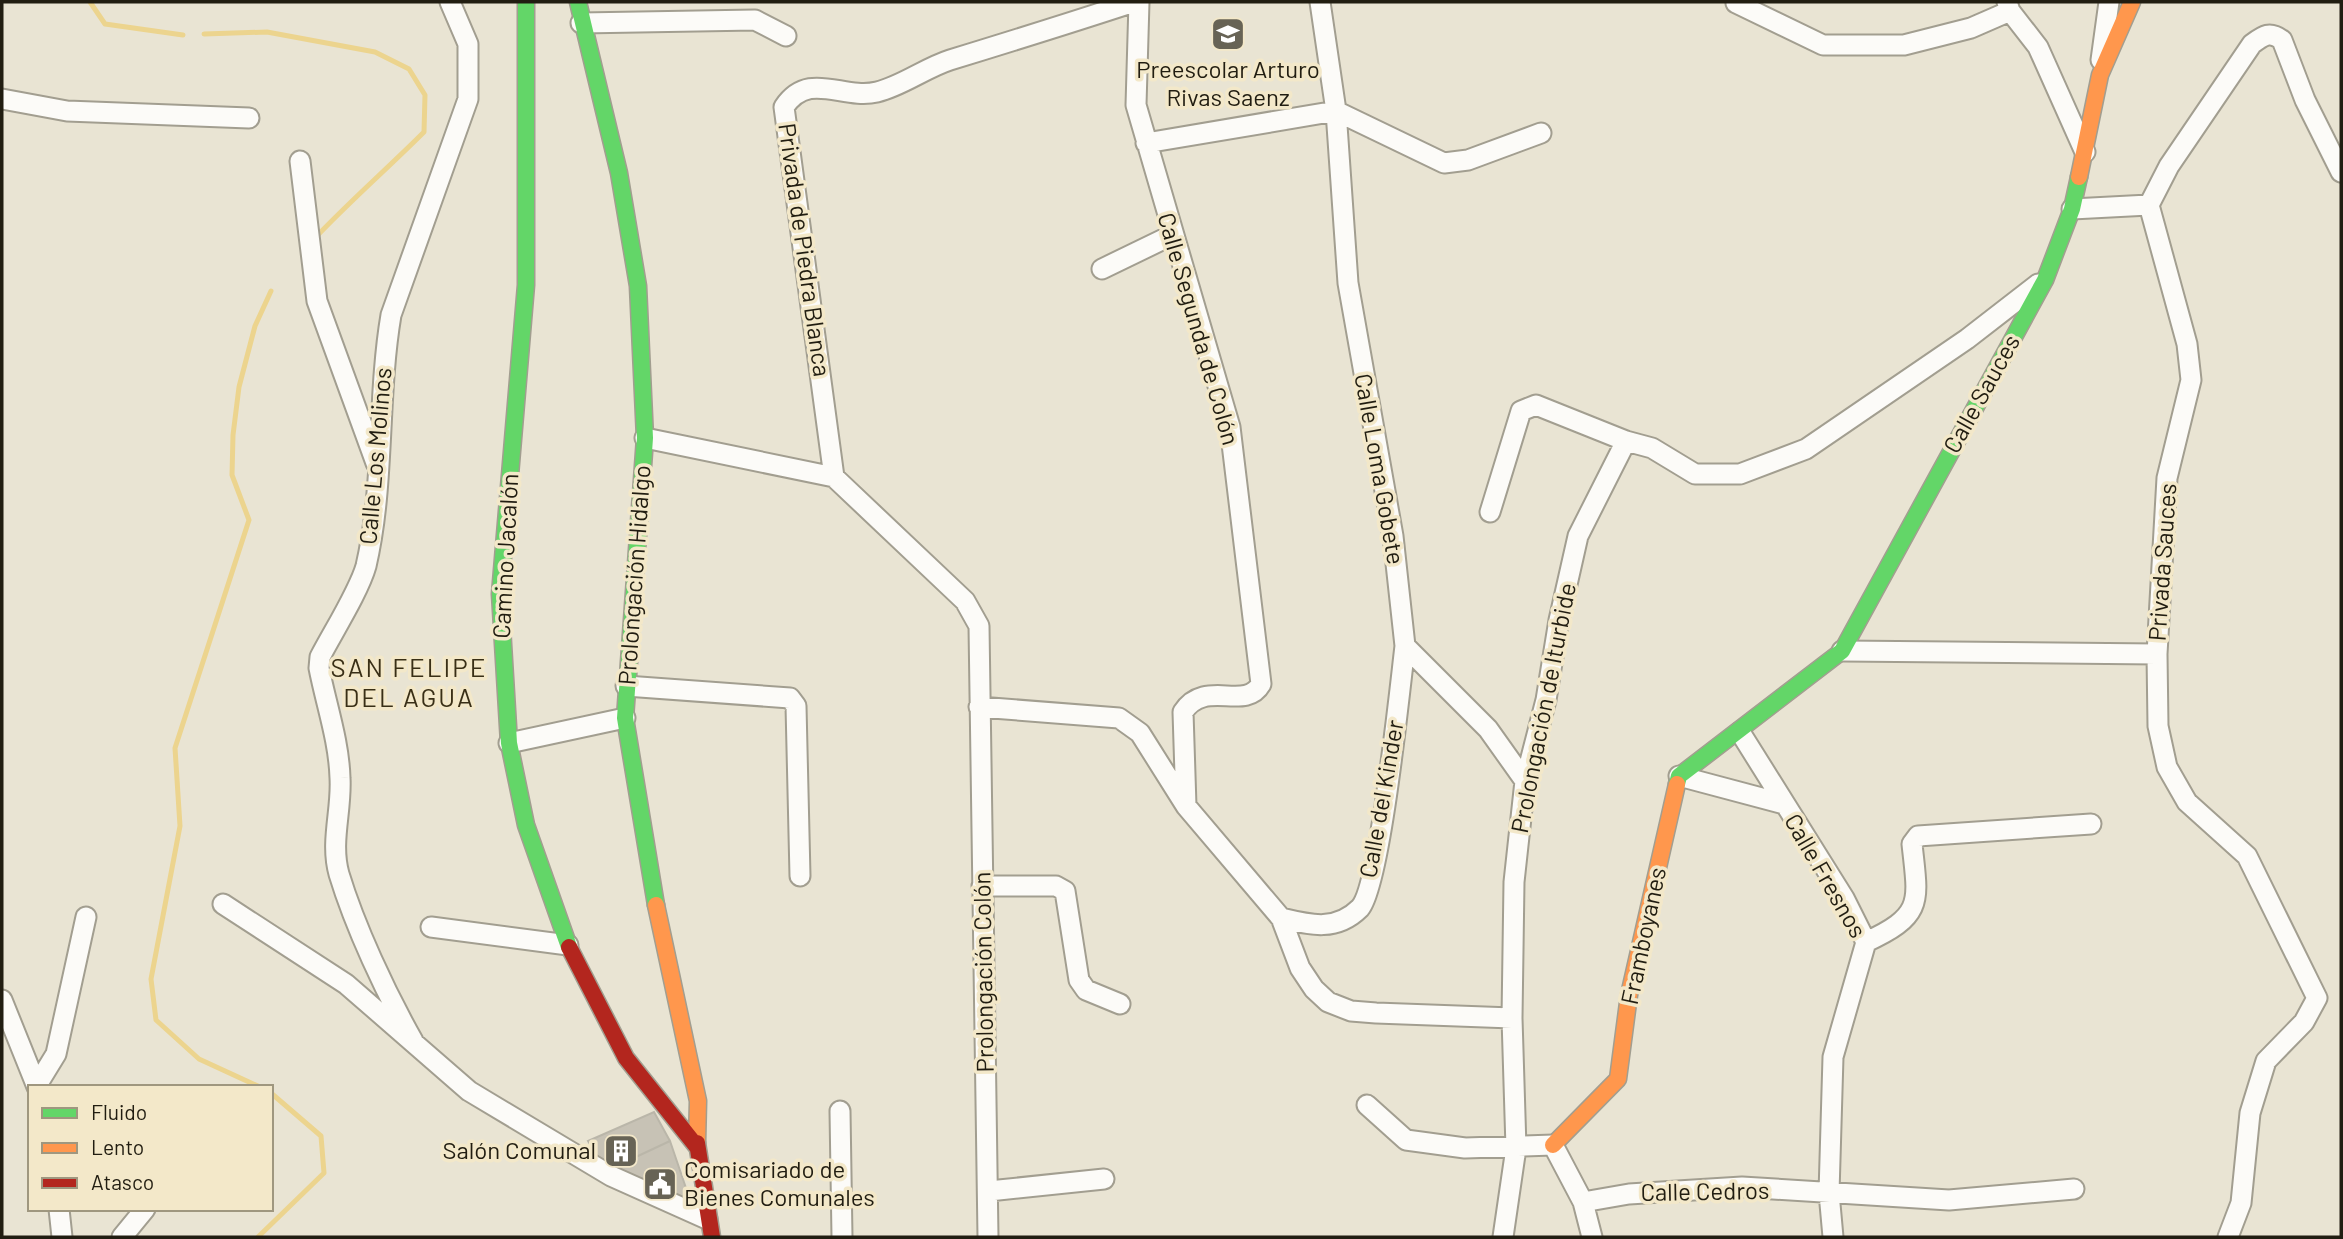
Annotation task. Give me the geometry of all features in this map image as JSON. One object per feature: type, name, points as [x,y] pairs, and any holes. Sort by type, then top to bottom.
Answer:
[{"type":"street","name":"Calle Los Molinos","points":[[413,1041],[391,1000],[339,873],[335,847],[341,781],[339,758],[319,668],[320,657],[365,568],[379,472],[386,346],[391,315],[468,99],[468,44],[450,2]]},
{"type":"street","name":"Camino Jacalón","points":[[526,2],[526,285],[500,594],[509,743],[526,825],[568,945],[626,1058],[697,1147]]},
{"type":"street","name":"Prolongación Hidalgo","points":[[578,2],[619,173],[638,286],[645,438],[625,718],[645,852],[698,1101],[697,1147],[709,1228]]},
{"type":"street","name":"Privada de Piedra Blanca","points":[[834,477],[784,107],[793,94],[813,86],[861,94],[879,91],[949,61],[1137,2]]},
{"type":"street","name":"Calle Segunda de Colón","points":[[1137,2],[1135,86],[1146,143],[1230,427],[1261,684],[1256,692],[1247,695],[1204,694],[1190,701],[1183,712],[1186,806]]},
{"type":"street","name":"Calle Loma Gobete","points":[[1320,2],[1336,111],[1348,283],[1394,536],[1405,646]]},
{"type":"street","points":[[2100,75],[2103,32],[2109,2]]},
{"type":"street","name":"Calle Sauces","points":[[1740,732],[1842,651],[2045,279],[2072,209],[2086,153],[2100,75],[2132,2]]},
{"type":"street","points":[[1736,3],[1823,45],[1904,45],[1971,28],[2008,7],[2038,47],[2086,153]]},
{"type":"street","points":[[581,23],[755,20],[786,36]]},
{"type":"street","points":[[2072,209],[2149,205],[2196,125],[2252,44],[2264,35],[2274,34],[2283,40],[2305,100],[2341,172]]},
{"type":"street","points":[[2,99],[68,111],[248,118]]},
{"type":"street","points":[[1146,143],[1336,111],[1444,163],[1468,160],[1541,133]]},
{"type":"street","points":[[300,161],[317,301],[379,472]]},
{"type":"street","name":"Privada Sauces","points":[[1842,651],[2157,654],[2167,478],[2191,380],[2187,344],[2149,205]]},
{"type":"street","points":[[1102,269],[1172,235]]},
{"type":"street","points":[[1490,512],[1521,411],[1536,405],[1626,441],[1652,448],[1695,474],[1740,474],[1806,449],[1967,339],[2045,279]]},
{"type":"street","points":[[645,438],[834,477]]},
{"type":"street","name":"Prolongación de Iturbide","points":[[1503,1237],[1516,1148],[1512,1018],[1514,882],[1525,781],[1546,700],[1559,620],[1578,536],[1626,441]]},
{"type":"street","name":"Prolongación Colón","points":[[834,477],[965,601],[979,626],[988,1237]]},
{"type":"street","points":[[1405,646],[1488,729],[1525,781]]},
{"type":"street","name":"Calle del Kinder","points":[[1280,918],[1317,927],[1341,922],[1362,906],[1373,868],[1389,780],[1405,646]]},
{"type":"street","points":[[2157,654],[2158,726],[2167,767],[2187,802],[2247,856],[2317,998],[2304,1022],[2266,1061],[2250,1113],[2241,1203],[2228,1237]]},
{"type":"street","points":[[626,686],[790,698],[796,706],[800,876]]},
{"type":"street","points":[[979,708],[1119,718],[1140,733],[1186,806],[1280,918],[1300,968],[1314,989],[1328,1002],[1351,1011],[1512,1018]]},
{"type":"street","points":[[509,743],[625,718]]},
{"type":"street","points":[[1679,776],[1740,732]]},
{"type":"street","name":"Calle Fresnos","points":[[1740,732],[1844,898],[1866,942],[1833,1057],[1829,1193],[1833,1237]]},
{"type":"street","points":[[1679,776],[1784,804]]},
{"type":"street","name":"Framboyanes","points":[[1553,1145],[1618,1079],[1629,995],[1679,776]]},
{"type":"street","points":[[1866,942],[1909,916],[1917,898],[1912,844],[1918,836],[2091,824]]},
{"type":"street","points":[[982,886],[1056,886],[1065,891],[1079,980],[1086,990],[1120,1004]]},
{"type":"street","points":[[223,904],[346,984],[469,1091],[611,1176],[709,1228]]},
{"type":"street","points":[[38,1085],[56,1054],[86,917]]},
{"type":"street","points":[[431,927],[568,945]]},
{"type":"street","points":[[2,1000],[37,1085]]},
{"type":"street","points":[[1367,1105],[1406,1140],[1465,1148],[1553,1145],[1583,1202],[1592,1237]]},
{"type":"street","points":[[840,1111],[842,1237]]},
{"type":"street","points":[[989,1191],[1104,1179]]},
{"type":"street","name":"Calle Cedros","points":[[1583,1202],[1629,1194],[1742,1187],[1949,1200],[2074,1189]]},
{"type":"street","points":[[59,1211],[62,1237]]},
{"type":"street","points":[[122,1237],[143,1211]]},
{"type":"building","name":"Salón Comunal","points":[[654,1112],[670,1141],[606,1171],[588,1141]]},
{"type":"building","name":"Comisariado de Bienes Comunales","points":[[670,1141],[689,1197],[677,1203],[606,1171]]},
{"type":"waterway","points":[[90,2],[105,24],[183,35]]},
{"type":"waterway","points":[[204,34],[267,32],[375,52],[409,69],[425,95],[424,132],[315,238]]},
{"type":"waterway","points":[[256,1085],[199,1059],[156,1020],[151,979],[180,826],[175,748],[249,520],[232,475],[233,435],[239,387],[255,326],[271,291]]},
{"type":"waterway","points":[[258,1237],[324,1173],[321,1136],[273,1095]]},
{"type":"traffic: fast","points":[[526,2],[526,285],[500,594],[509,743],[526,825],[569,947]]},
{"type":"traffic: fast","points":[[578,2],[619,173],[638,286],[645,438],[625,718],[656,905]]},
{"type":"traffic: fast","points":[[1677,784],[1679,776],[1842,651],[2045,280],[2072,209],[2079,177]]},
{"type":"traffic: slow","points":[[2079,177],[2100,75],[2132,2]]},
{"type":"traffic: slow","points":[[1553,1145],[1618,1079],[1629,995],[1677,784]]},
{"type":"traffic: slow","points":[[656,905],[698,1101],[697,1143]]},
{"type":"traffic: jam","points":[[569,947],[626,1058],[697,1147]]},
{"type":"traffic: jam","points":[[697,1143],[712,1237]]},
{"type":"place","name":"Preescolar Arturo Rivas Saenz","points":[[1228,34]]},
{"type":"place","name":"Salón Comunal","points":[[621,1151]]},
{"type":"place","name":"Comisariado de Bienes Comunales","points":[[660,1184]]},
{"type":"district","name":"SAN FELIPE DEL AGUA","points":[[409,683]]}]
